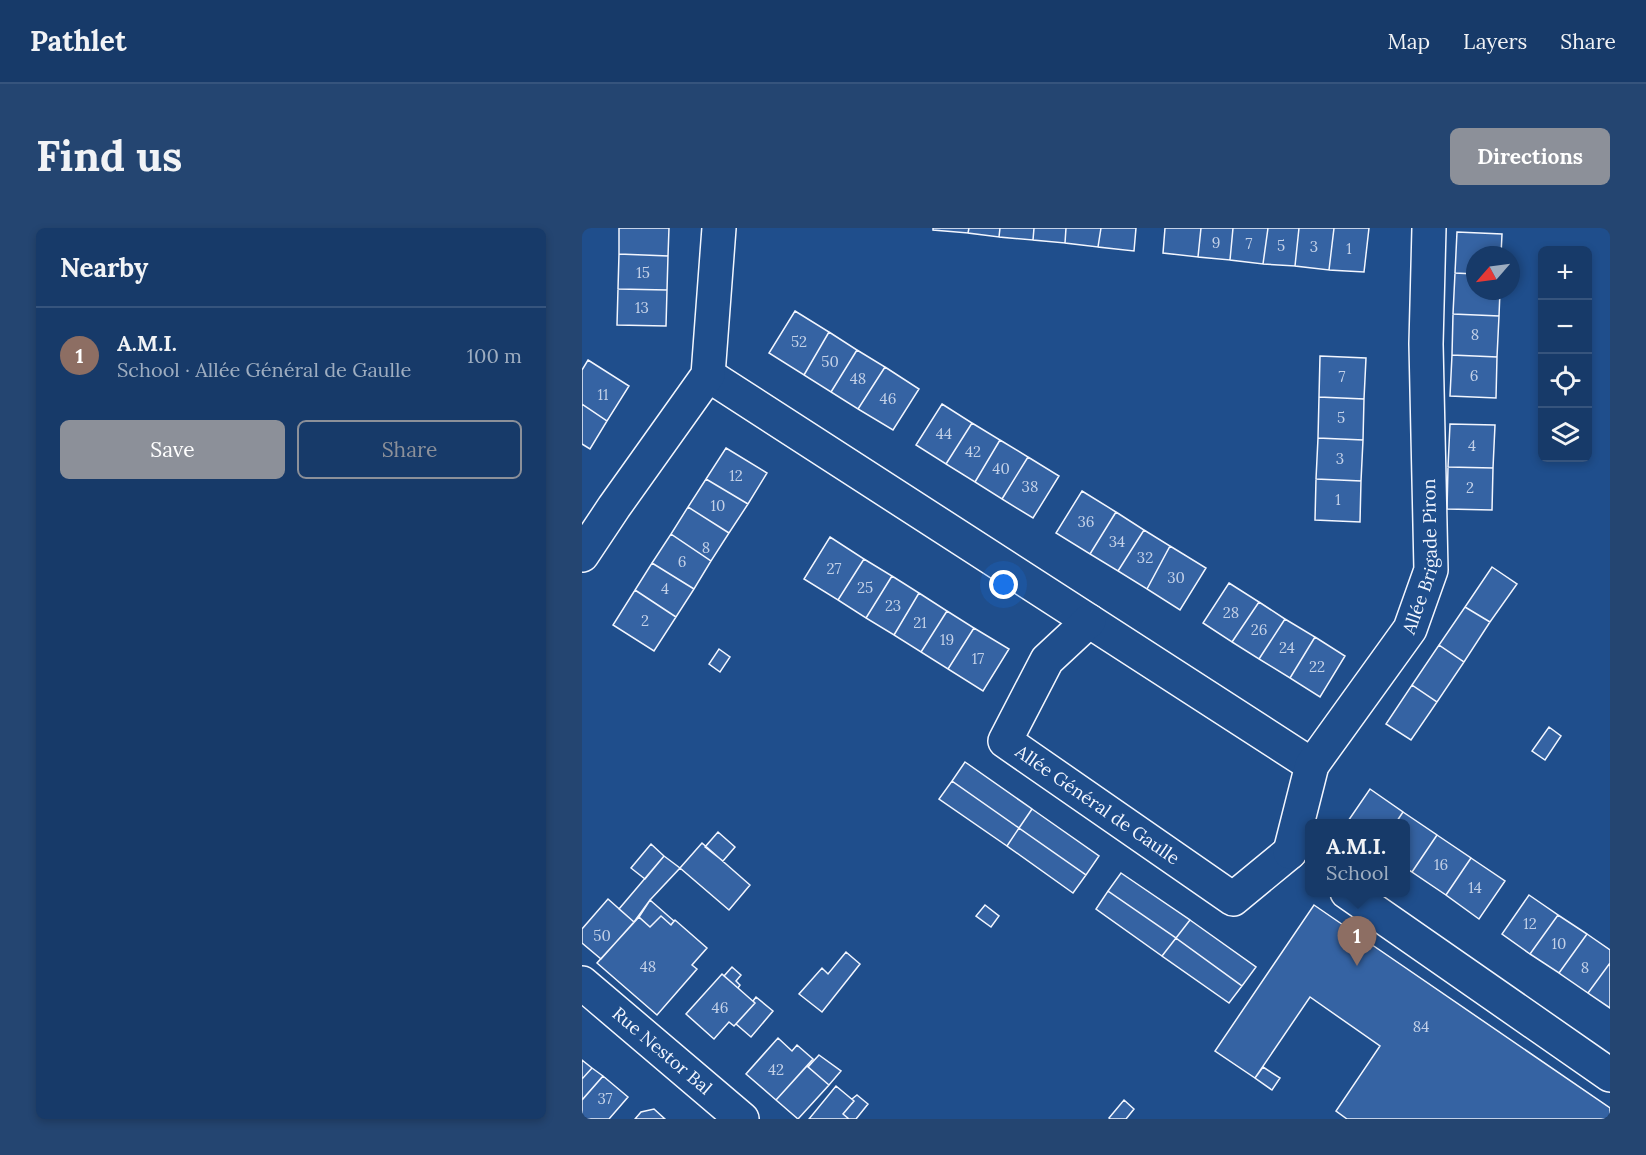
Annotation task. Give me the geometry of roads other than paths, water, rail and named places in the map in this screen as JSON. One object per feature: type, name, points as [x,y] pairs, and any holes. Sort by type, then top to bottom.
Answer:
[{"type":"street","points":[[582,555],[708,375],[719,228]]},
{"type":"street","name":"Allée Brigade Piron","points":[[1299,858],[1312,765],[1410,629],[1431,570],[1426,344],[1429,228]]},
{"type":"street","points":[[708,375],[1312,765]]},
{"type":"street","name":"Allée Général de Gaulle","points":[[1089,621],[1047,660],[1005,741],[1233,898],[1299,858]]},
{"type":"street","points":[[1354,897],[1610,1075]]},
{"type":"street","name":"Rue Nestor Bal","points":[[582,983],[742,1119]]},
{"type":"place","name":"A.M.I.","points":[[1357,966]]}]
